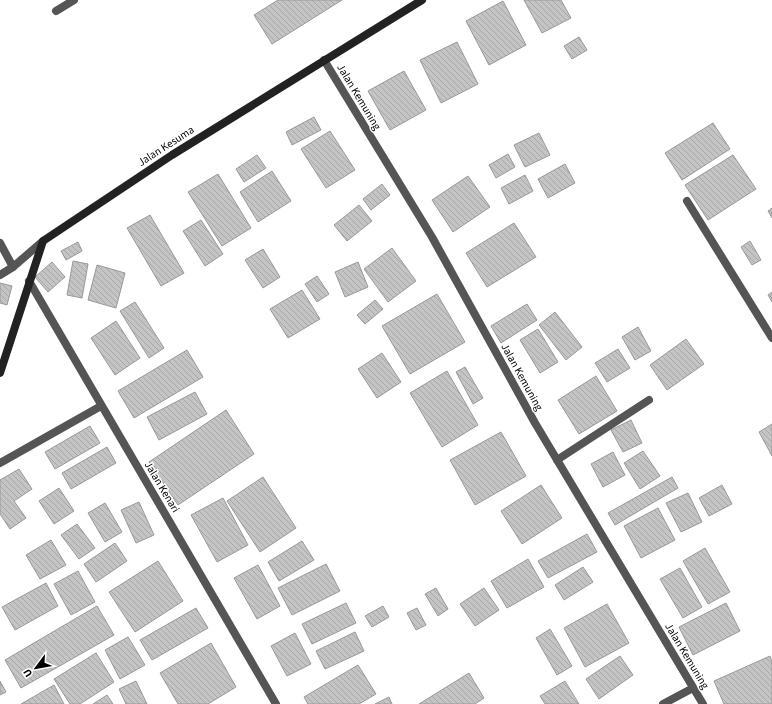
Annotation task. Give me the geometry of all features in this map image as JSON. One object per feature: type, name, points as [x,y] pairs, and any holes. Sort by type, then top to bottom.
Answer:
[{"type":"street","points":[[56,11],[74,0]]},
{"type":"street","name":"Jalan Kesuma","points":[[43,241],[172,155],[422,0]]},
{"type":"street","name":"Jalan Kemuning","points":[[324,60],[432,238],[558,460],[702,704]]},
{"type":"street","points":[[687,200],[772,338]]},
{"type":"street","points":[[0,275],[13,267],[43,241]]},
{"type":"street","points":[[0,373],[28,281],[43,241]]},
{"type":"street","points":[[0,243],[13,267]]},
{"type":"street","name":"Jalan Kenari","points":[[28,281],[276,704]]},
{"type":"street","points":[[558,460],[649,400]]},
{"type":"street","points":[[0,463],[101,406]]},
{"type":"street","points":[[663,704],[693,688]]},
{"type":"building","points":[[278,0],[342,0],[272,44],[254,15]]},
{"type":"building","points":[[524,0],[561,0],[571,18],[542,33]]},
{"type":"building","points":[[503,1],[526,45],[489,65],[466,21]]},
{"type":"building","points":[[579,37],[587,50],[572,59],[564,46]]},
{"type":"building","points":[[457,42],[478,84],[441,103],[420,60]]},
{"type":"building","points":[[404,71],[426,110],[390,130],[368,91]]},
{"type":"building","points":[[314,117],[321,130],[292,145],[286,132]]},
{"type":"building","points":[[713,123],[730,149],[682,180],[665,153]]},
{"type":"building","points":[[330,131],[355,170],[326,188],[301,149]]},
{"type":"building","points":[[539,133],[550,155],[525,167],[514,145]]},
{"type":"building","points":[[508,154],[515,167],[496,178],[489,165]]},
{"type":"building","points":[[257,155],[266,168],[244,182],[236,169]]},
{"type":"building","points":[[733,155],[756,189],[708,220],[685,185]]},
{"type":"building","points":[[565,164],[575,183],[548,198],[538,179]]},
{"type":"building","points":[[272,171],[291,201],[258,222],[240,192]]},
{"type":"building","points":[[218,174],[251,228],[222,246],[188,192]]},
{"type":"building","points":[[525,175],[533,191],[509,204],[501,188]]},
{"type":"building","points":[[468,176],[490,207],[453,232],[432,200]]},
{"type":"building","points":[[382,184],[390,195],[371,210],[363,199]]},
{"type":"building","points":[[359,205],[372,221],[347,241],[334,225]]},
{"type":"building","points":[[772,208],[772,218],[768,211]]},
{"type":"building","points":[[150,215],[184,273],[161,286],[127,228]]},
{"type":"building","points":[[201,220],[223,254],[205,266],[183,231]]},
{"type":"building","points":[[514,223],[536,257],[487,287],[466,253]]},
{"type":"building","points":[[750,241],[761,260],[752,265],[741,247]]},
{"type":"building","points":[[78,242],[82,251],[66,260],[61,251]]},
{"type":"building","points":[[392,248],[416,281],[388,302],[364,269]]},
{"type":"building","points":[[263,249],[280,277],[263,288],[245,260]]},
{"type":"building","points":[[73,261],[88,264],[82,298],[67,295]]},
{"type":"building","points":[[52,262],[65,277],[48,292],[35,277]]},
{"type":"building","points":[[358,262],[368,287],[345,297],[335,272]]},
{"type":"building","points":[[97,265],[125,273],[116,308],[88,300]]},
{"type":"building","points":[[317,276],[329,294],[317,302],[305,284]]},
{"type":"building","points":[[0,283],[12,286],[7,305],[0,303]]},
{"type":"building","points":[[302,290],[320,319],[288,338],[270,309]]},
{"type":"building","points":[[772,292],[772,302],[768,295]]},
{"type":"building","points":[[437,294],[465,342],[410,374],[382,326]]},
{"type":"building","points":[[375,300],[383,309],[365,324],[357,315]]},
{"type":"building","points":[[135,302],[164,348],[149,358],[120,311]]},
{"type":"building","points":[[527,304],[537,320],[501,343],[491,326]]},
{"type":"building","points":[[555,312],[582,347],[566,360],[539,325]]},
{"type":"building","points":[[116,321],[140,358],[115,375],[91,338]]},
{"type":"building","points":[[638,327],[651,351],[635,360],[622,337]]},
{"type":"building","points":[[538,329],[558,362],[540,373],[520,340]]},
{"type":"building","points":[[686,339],[704,364],[667,390],[650,365]]},
{"type":"building","points":[[618,349],[630,368],[607,382],[595,363]]},
{"type":"building","points":[[187,350],[203,377],[134,418],[118,391]]},
{"type":"building","points":[[382,353],[401,382],[377,398],[358,369]]},
{"type":"building","points":[[465,367],[483,398],[473,404],[456,372]]},
{"type":"building","points":[[447,371],[478,425],[442,447],[410,393]]},
{"type":"building","points":[[596,376],[617,411],[579,434],[558,400]]},
{"type":"building","points":[[195,392],[207,414],[159,440],[147,417]]},
{"type":"building","points":[[226,410],[254,454],[178,505],[149,462]]},
{"type":"building","points":[[631,420],[642,443],[623,452],[611,430]]},
{"type":"building","points":[[772,424],[772,456],[759,432]]},
{"type":"building","points":[[90,426],[100,443],[55,469],[45,452]]},
{"type":"building","points":[[501,432],[526,476],[475,505],[450,460]]},
{"type":"building","points":[[107,447],[116,463],[71,489],[62,473]]},
{"type":"building","points":[[643,451],[660,476],[640,489],[624,463]]},
{"type":"building","points":[[613,452],[625,475],[603,487],[591,464]]},
{"type":"building","points":[[19,469],[32,489],[14,501],[26,518],[10,529],[0,514],[0,480]]},
{"type":"building","points":[[263,477],[296,528],[260,552],[227,501]]},
{"type":"building","points":[[672,477],[678,488],[615,525],[608,513]]},
{"type":"building","points":[[541,485],[562,518],[522,544],[501,511]]},
{"type":"building","points":[[722,485],[732,504],[709,516],[699,498]]},
{"type":"building","points":[[59,488],[74,511],[54,524],[39,501]]},
{"type":"building","points":[[688,493],[702,522],[681,532],[666,503]]},
{"type":"building","points":[[223,498],[248,545],[217,562],[191,515]]},
{"type":"building","points":[[139,502],[154,535],[136,543],[121,510]]},
{"type":"building","points":[[105,503],[122,532],[105,542],[88,513]]},
{"type":"building","points":[[658,508],[675,540],[641,558],[624,526]]},
{"type":"building","points":[[77,524],[95,548],[79,559],[61,535]]},
{"type":"building","points":[[587,534],[597,552],[548,578],[538,561]]},
{"type":"building","points":[[51,540],[66,565],[40,579],[26,555]]},
{"type":"building","points":[[302,541],[314,560],[279,581],[268,562]]},
{"type":"building","points":[[115,543],[127,561],[96,582],[84,564]]},
{"type":"building","points":[[705,548],[730,592],[708,604],[683,561]]},
{"type":"building","points":[[528,559],[544,587],[507,608],[491,581]]},
{"type":"building","points":[[158,561],[183,601],[135,632],[109,592]]},
{"type":"building","points":[[326,564],[340,591],[292,615],[278,588]]},
{"type":"building","points":[[258,565],[280,606],[257,619],[234,578]]},
{"type":"building","points":[[583,567],[593,582],[564,600],[555,585]]},
{"type":"building","points":[[680,568],[702,607],[683,618],[660,579]]},
{"type":"building","points":[[78,571],[95,602],[71,615],[54,584]]},
{"type":"building","points":[[46,583],[58,606],[15,630],[2,607]]},
{"type":"building","points":[[436,588],[448,609],[438,616],[425,594]]},
{"type":"building","points":[[484,588],[499,610],[475,626],[460,604]]},
{"type":"building","points":[[346,603],[356,623],[312,644],[302,624]]},
{"type":"building","points":[[726,603],[740,631],[693,655],[679,627]]},
{"type":"building","points":[[607,604],[629,643],[585,667],[564,628]]},
{"type":"building","points":[[97,606],[114,635],[21,688],[5,660]]},
{"type":"building","points":[[383,606],[389,617],[372,627],[365,616]]},
{"type":"building","points":[[196,608],[208,628],[152,660],[140,640]]},
{"type":"building","points":[[417,608],[426,625],[416,630],[407,613]]},
{"type":"building","points":[[550,629],[572,666],[557,675],[536,638]]},
{"type":"building","points":[[355,632],[364,651],[325,669],[316,651]]},
{"type":"building","points":[[295,633],[311,664],[287,676],[271,646]]},
{"type":"building","points":[[128,637],[145,665],[120,679],[105,650]]},
{"type":"building","points":[[211,643],[236,687],[208,704],[178,704],[160,673]]},
{"type":"building","points":[[96,653],[114,682],[80,704],[70,704],[54,679]]},
{"type":"building","points":[[620,656],[633,675],[599,699],[586,679]]},
{"type":"building","points":[[770,656],[772,662],[772,704],[724,704],[714,681]]},
{"type":"building","points":[[358,665],[376,694],[359,704],[308,704],[304,697]]},
{"type":"building","points":[[469,673],[484,698],[475,704],[419,704]]},
{"type":"building","points":[[0,681],[6,692],[0,695]]},
{"type":"building","points":[[136,681],[147,704],[126,704],[119,689]]},
{"type":"building","points":[[565,681],[579,704],[545,704],[540,696]]},
{"type":"building","points":[[54,685],[64,704],[21,704]]},
{"type":"building","points":[[107,695],[113,704],[93,704]]},
{"type":"building","points":[[389,697],[392,704],[375,704]]}]
